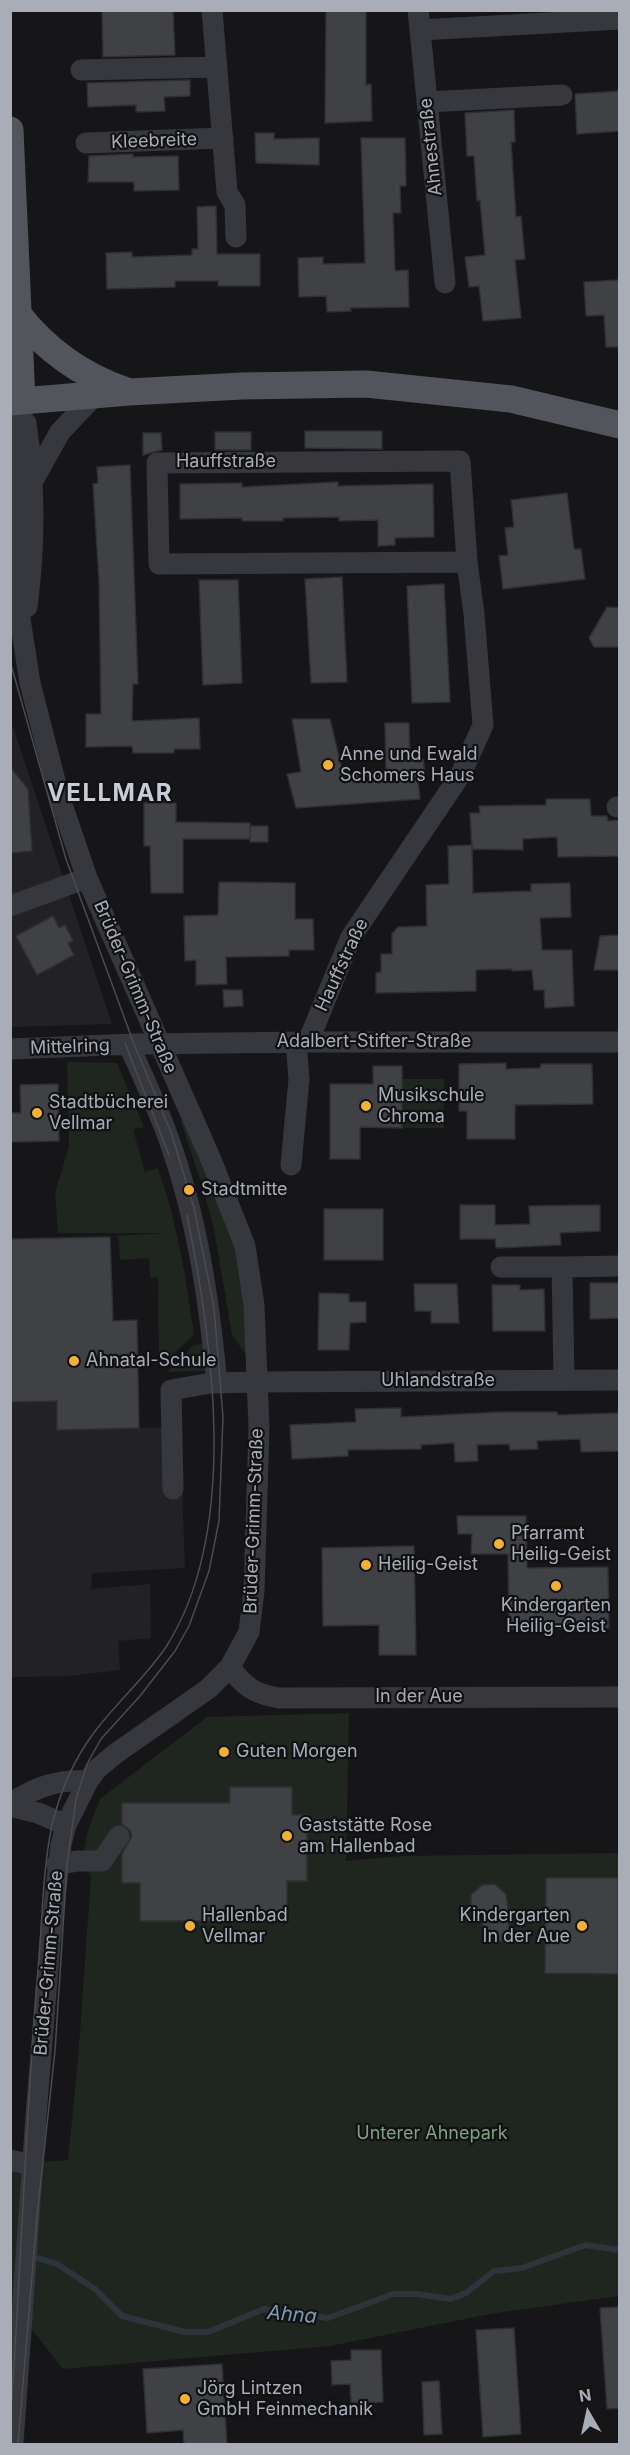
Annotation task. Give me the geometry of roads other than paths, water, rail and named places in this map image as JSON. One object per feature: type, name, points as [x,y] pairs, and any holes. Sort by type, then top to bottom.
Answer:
[{"type":"main road","points":[[10,130],[16,401],[276,384],[366,384],[511,399],[620,425]]},
{"type":"main road","points":[[15,304],[40,340],[67,362],[107,384],[129,392]]},
{"type":"street","name":"Kleebreite","points":[[212,10],[227,192],[235,205],[236,237]]},
{"type":"street","points":[[419,20],[620,19]]},
{"type":"street","name":"Ahnestraße","points":[[419,20],[445,283]]},
{"type":"street","points":[[81,70],[217,67]]},
{"type":"street","points":[[427,102],[561,95]]},
{"type":"street","name":"Kleebreite","points":[[86,143],[223,138]]},
{"type":"street","points":[[19,488],[60,432],[95,395]]},
{"type":"street","name":"Brüder-Grimm-Straße","points":[[13,2445],[57,1864],[66,1825],[88,1781],[115,1754],[208,1689],[230,1667],[249,1632],[254,1591],[259,1428],[254,1305],[246,1246],[212,1162],[158,1044],[87,878],[59,796],[40,727],[25,654],[17,632],[19,488],[30,449],[16,401]]},
{"type":"street","name":"Hauffstraße","points":[[302,1042],[351,937],[461,774],[483,725],[460,461],[157,463],[159,564],[467,561]]},
{"type":"street","points":[[10,906],[87,878]]},
{"type":"street","points":[[291,1165],[302,1042]]},
{"type":"street","name":"Adalbert-Stifter-Straße","points":[[129,1045],[302,1042],[620,1042]]},
{"type":"street","points":[[129,1045],[169,1139],[188,1201],[209,1309],[217,1383]]},
{"type":"street","name":"Mittelring","points":[[10,1049],[129,1045]]},
{"type":"street","points":[[501,1267],[620,1266]]},
{"type":"street","points":[[562,1268],[564,1380]]},
{"type":"street","name":"Uhlandstraße","points":[[172,1489],[171,1390],[217,1383],[257,1382],[620,1380]]},
{"type":"street","name":"In der Aue","points":[[230,1667],[243,1684],[259,1694],[279,1698],[620,1696]]},
{"type":"street","points":[[10,1805],[24,1795],[51,1783],[88,1781]]},
{"type":"street","points":[[10,1805],[38,1813],[66,1825]]},
{"type":"street","points":[[57,1864],[102,1861],[119,1836]]},
{"type":"street","points":[[10,2160],[33,2165]]},
{"type":"waterway","name":"Ahna","points":[[31,2256],[57,2264],[95,2289],[122,2316],[185,2332],[208,2332],[264,2309],[328,2318],[393,2294],[417,2294],[451,2299],[466,2293],[494,2271],[522,2268],[585,2245],[620,2250]]},
{"type":"tram line","points":[[10,661],[66,859],[134,1044],[171,1132],[194,1208],[214,1308],[223,1417],[219,1521],[209,1571],[189,1626],[175,1651],[140,1696],[101,1739],[87,1764],[76,1799],[67,1865],[55,2051],[37,2216],[18,2444]]},
{"type":"tram line","points":[[125,1043],[169,1155]]},
{"type":"tram line","points":[[10,2423],[33,2037],[44,1882],[52,1825],[68,1777],[86,1744],[166,1647],[189,1600],[204,1548],[212,1493],[214,1435],[205,1320],[187,1215]]},
{"type":"place","name":"Anne und Ewald Schomers Haus","points":[[328,765]]},
{"type":"place","name":"Musikschule Chroma","points":[[366,1106]]},
{"type":"place","name":"Stadtbücherei Vellmar","points":[[37,1113]]},
{"type":"place","name":"Stadtmitte","points":[[189,1190]]},
{"type":"place","name":"Ahnatal-Schule","points":[[74,1361]]},
{"type":"place","name":"Pfarramt Heilig-Geist","points":[[499,1544]]},
{"type":"place","name":"Heilig-Geist","points":[[366,1565]]},
{"type":"place","name":"Kindergarten Heilig-Geist","points":[[556,1586]]},
{"type":"place","name":"Guten Morgen","points":[[224,1752]]},
{"type":"place","name":"Gaststätte Rose am Hallenbad","points":[[287,1836]]},
{"type":"place","name":"Hallenbad Vellmar","points":[[190,1926]]},
{"type":"place","name":"Kindergarten In der Aue","points":[[582,1926]]},
{"type":"place","name":"Jörg Lintzen GmbH Feinmechanik","points":[[185,2399]]},
{"type":"district","name":"VELLMAR","points":[[110,794]]},
{"type":"park label","name":"Unterer Ahnepark","points":[[432,2134]]}]
